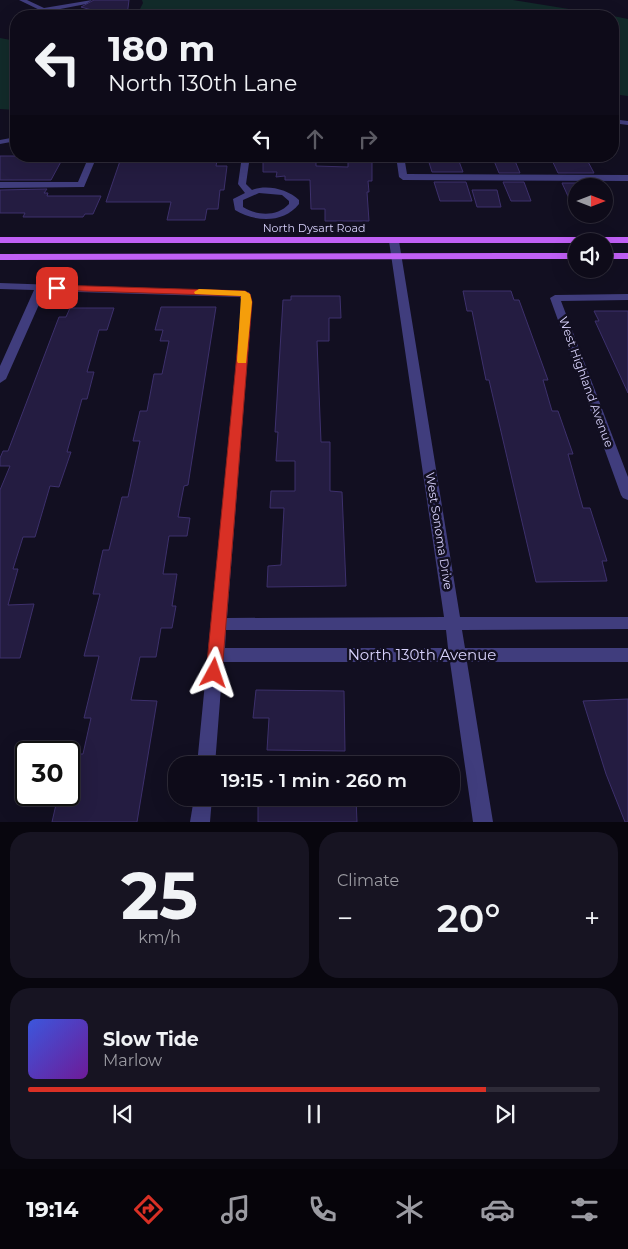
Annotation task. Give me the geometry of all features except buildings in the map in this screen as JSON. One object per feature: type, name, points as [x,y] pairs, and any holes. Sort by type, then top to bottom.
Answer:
[{"type":"main road","name":"North Dysart Road","points":[[0,240],[628,240]]},
{"type":"main road","points":[[0,256],[568,256]]},
{"type":"main road","points":[[613,256],[628,256]]},
{"type":"street","points":[[22,0],[43,10],[76,5],[89,0]]},
{"type":"street","points":[[0,185],[81,185],[91,162]]},
{"type":"street","points":[[245,162],[242,184],[249,192]]},
{"type":"street","points":[[401,162],[403,177],[628,178]]},
{"type":"street","points":[[267,190],[284,193],[294,200],[294,204],[285,212],[277,215],[250,214],[238,208],[237,204],[238,199],[249,192],[267,190]]},
{"type":"street","name":"West Sonoma Drive","points":[[394,241],[459,655],[483,822]]},
{"type":"street","points":[[0,286],[121,292],[245,294],[247,302],[207,756]]},
{"type":"street","points":[[0,380],[41,287]]},
{"type":"street","name":"West Highland Avenue","points":[[628,297],[555,298],[628,495]]},
{"type":"street","points":[[219,624],[628,623]]},
{"type":"street","name":"North 130th Avenue","points":[[216,654],[628,655]]},
{"type":"street","points":[[200,822],[201,806]]},
{"type":"green space","points":[[142,0],[513,0],[575,10],[140,10],[143,3]]},
{"type":"green space","points":[[619,17],[628,19],[628,96],[619,95]]},
{"type":"green space","points":[[0,38],[10,40],[10,110],[0,109]]},
{"type":"slow traffic","points":[[199,292],[245,294],[247,302],[242,361]]},
{"type":"route","points":[[57,288],[121,292],[230,292],[245,294],[247,302],[214,673]]}]
